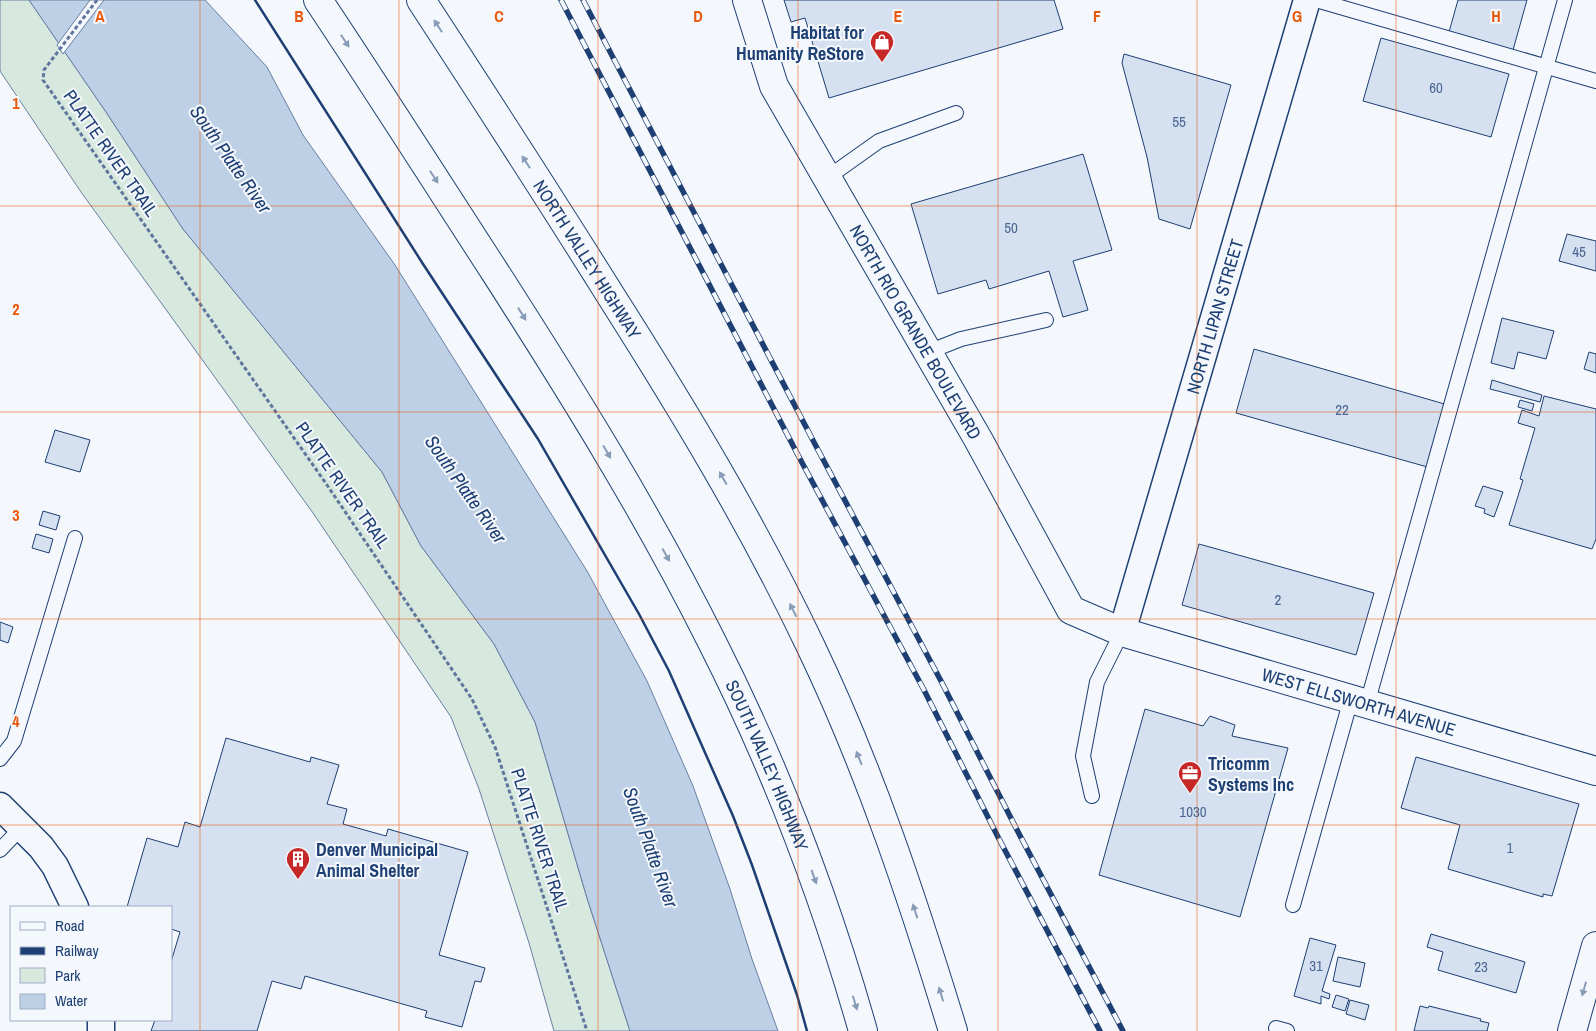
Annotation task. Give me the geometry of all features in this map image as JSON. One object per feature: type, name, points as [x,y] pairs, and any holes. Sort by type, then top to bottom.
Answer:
[{"type":"main road","name":"SOUTH VALLEY HIGHWAY","points":[[318,0],[584,413],[642,512],[712,641],[749,718],[820,893],[863,1031]]},
{"type":"main road","name":"NORTH VALLEY HIGHWAY","points":[[421,0],[550,198],[672,392],[747,521],[812,649],[864,770],[906,885],[952,1031]]},
{"type":"main road","name":"NORTH RIO GRANDE BOULEVARD","points":[[746,0],[774,86],[978,439],[1071,610],[1122,632]]},
{"type":"main road","name":"WEST ELLSWORTH AVENUE","points":[[1122,632],[1596,771]]},
{"type":"main road","points":[[1572,1031],[1596,946]]},
{"type":"street","name":"NORTH LIPAN STREET","points":[[1122,632],[1307,0]]},
{"type":"street","points":[[0,806],[41,847],[55,866],[75,906]]},
{"type":"lane","points":[[1316,0],[1596,81]]},
{"type":"lane","points":[[1293,905],[1359,701],[1565,0]]},
{"type":"lane","points":[[827,178],[879,141],[956,113]]},
{"type":"lane","points":[[928,352],[960,339],[1046,320]]},
{"type":"lane","points":[[0,759],[14,742],[75,538]]},
{"type":"lane","points":[[1092,796],[1083,756],[1097,682],[1122,632]]},
{"type":"lane","points":[[0,850],[22,827]]},
{"type":"lane","points":[[1278,1031],[1276,1028],[1287,1031]]},
{"type":"path","name":"PLATTE RIVER TRAIL","points":[[96,0],[44,70],[43,80],[322,477],[472,699],[495,748],[587,1031]]},
{"type":"green space","points":[[0,0],[29,0],[183,229],[382,472],[421,546],[494,644],[535,722],[587,898],[630,1031],[554,1031],[529,943],[479,789],[451,717],[313,513],[81,192],[0,71]]},
{"type":"water","name":"South Platte River","points":[[29,0],[205,0],[267,67],[303,135],[395,265],[587,571],[647,681],[693,786],[778,1031],[630,1031],[587,898],[535,722],[494,644],[421,546],[382,472],[183,229]]},
{"type":"pier","points":[[90,0],[104,0],[63,54],[57,45]]},
{"type":"building","name":"Habitat for Humanity ReStore","points":[[784,0],[1054,0],[1063,29],[829,98],[805,18],[791,22]]},
{"type":"building","points":[[1458,0],[1527,0],[1513,50],[1449,32]]},
{"type":"building","points":[[1381,38],[1509,74],[1491,137],[1363,101]]},
{"type":"building","points":[[1124,54],[1231,85],[1190,229],[1159,219],[1147,157],[1122,63]]},
{"type":"building","points":[[1083,154],[1112,250],[1073,261],[1088,310],[1063,317],[1049,271],[989,289],[986,280],[938,294],[911,204]]},
{"type":"building","points":[[1567,234],[1596,241],[1596,271],[1559,261]]},
{"type":"building","points":[[1502,318],[1554,331],[1546,359],[1518,352],[1514,369],[1491,363]]},
{"type":"building","points":[[1254,349],[1448,405],[1431,468],[1236,413]]},
{"type":"building","points":[[1589,352],[1596,354],[1596,373],[1584,369]]},
{"type":"building","points":[[1492,380],[1542,395],[1540,402],[1490,389]]},
{"type":"building","points":[[1544,396],[1596,409],[1596,539],[1592,549],[1509,525],[1523,480],[1520,479],[1535,428],[1518,423],[1522,410],[1539,416]]},
{"type":"building","points":[[1520,400],[1534,404],[1532,411],[1518,407]]},
{"type":"building","points":[[55,430],[90,440],[80,472],[45,462]]},
{"type":"building","points":[[1483,486],[1503,492],[1494,517],[1484,513],[1485,509],[1475,506]]},
{"type":"building","points":[[43,511],[60,516],[56,530],[39,525]]},
{"type":"building","points":[[36,534],[53,539],[49,553],[32,548]]},
{"type":"building","points":[[1199,544],[1374,593],[1356,655],[1182,605]]},
{"type":"building","points":[[0,622],[13,627],[8,643],[0,640]]},
{"type":"building","points":[[1145,709],[1203,726],[1210,716],[1235,725],[1232,736],[1288,748],[1240,917],[1099,875]]},
{"type":"building","name":"Denver Municipal Animal Shelter","points":[[226,738],[310,762],[311,757],[339,765],[327,804],[347,809],[343,824],[386,836],[388,829],[468,852],[439,955],[485,968],[481,982],[475,981],[462,1027],[425,1017],[427,1011],[305,976],[301,989],[272,981],[257,1031],[151,1031],[155,1021],[172,1021],[172,959],[180,932],[172,929],[172,906],[127,906],[147,838],[178,847],[185,822],[200,827]]},
{"type":"building","points":[[1416,757],[1579,804],[1552,896],[1543,894],[1543,897],[1448,869],[1460,825],[1401,808]]},
{"type":"building","points":[[1431,934],[1525,962],[1516,993],[1438,970],[1443,952],[1427,947]]},
{"type":"building","points":[[1310,938],[1336,945],[1322,991],[1330,994],[1329,999],[1321,996],[1321,1004],[1294,996]]},
{"type":"building","points":[[1338,957],[1365,963],[1360,987],[1333,981]]},
{"type":"building","points":[[1336,995],[1349,999],[1345,1011],[1332,1007]]},
{"type":"building","points":[[1350,1000],[1369,1005],[1365,1020],[1346,1014]]},
{"type":"building","points":[[1420,1006],[1428,1008],[1429,1006],[1481,1019],[1480,1021],[1489,1023],[1487,1031],[1414,1031]]},
{"type":"railway","points":[[561,0],[799,457],[924,690],[998,837],[1100,1031]]},
{"type":"railway","points":[[583,0],[1123,1031]]},
{"type":"wall","points":[[255,0],[423,264],[538,439],[639,614],[669,671],[733,816],[797,995],[807,1031]]},
{"type":"place","name":"Habitat for Humanity ReStore","points":[[882,63]]},
{"type":"place","name":"Tricomm Systems Inc","points":[[1190,794]]},
{"type":"place","name":"Denver Municipal Animal Shelter","points":[[298,880]]}]
